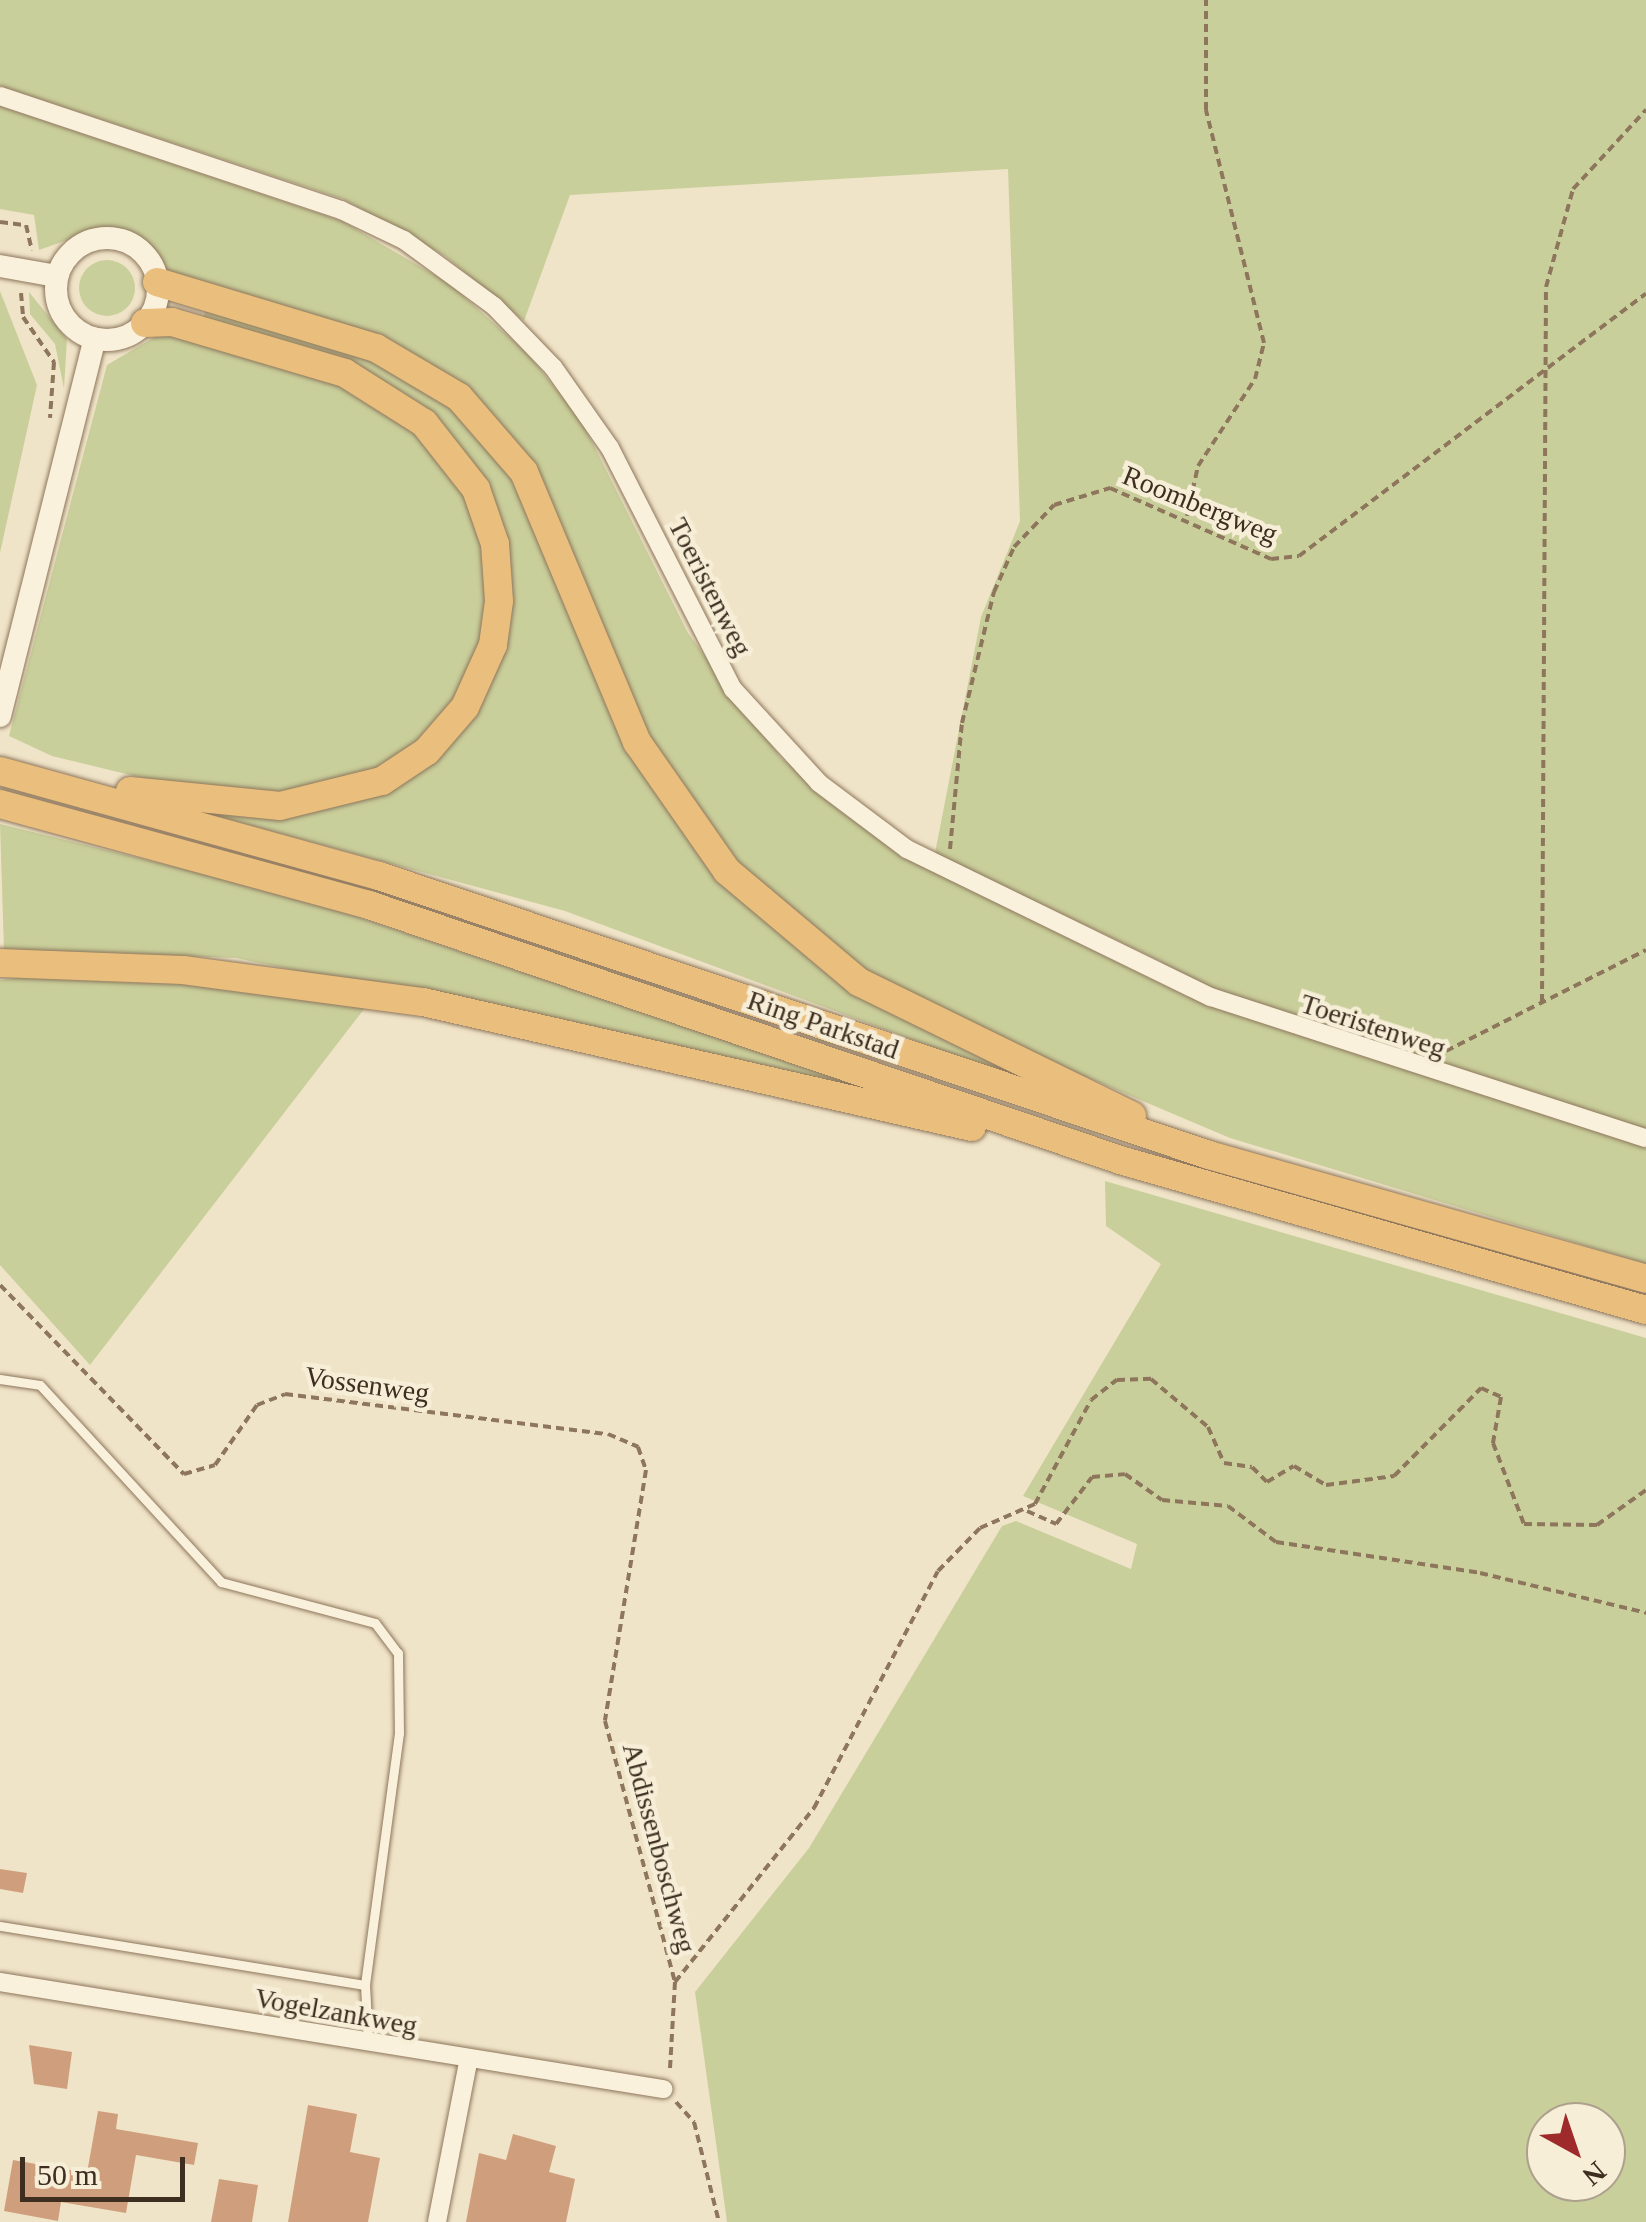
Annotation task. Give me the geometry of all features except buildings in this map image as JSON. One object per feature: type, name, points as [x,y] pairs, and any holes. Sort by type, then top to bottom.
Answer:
[{"type":"highway","points":[[157,282],[376,348],[459,397],[524,472],[637,742],[727,871],[859,982],[1209,1155]]},
{"type":"highway","points":[[10,774],[250,804],[352,794],[444,734],[492,645],[500,575],[488,518],[462,466],[424,423],[345,373],[172,322],[145,323]]},
{"type":"highway","name":"Ring Parkstad","points":[[10,774],[513,918],[1209,1155],[1646,1278]]},
{"type":"highway","name":"Ring Parkstad","points":[[6,805],[386,911],[1120,1160],[1646,1310]]},
{"type":"highway","points":[[0,963],[183,970],[508,1017],[1120,1160]]},
{"type":"street","name":"Toeristenweg","points":[[0,96],[341,210],[467,284],[577,397],[628,480],[690,620],[758,719],[858,816],[948,870],[1211,997],[1410,1068],[1646,1138]]},
{"type":"street","points":[[104,238],[141,250],[157,282],[145,323],[96,339],[63,316],[57,276],[69,254],[104,238]]},
{"type":"street","points":[[0,266],[57,276]]},
{"type":"street","points":[[0,716],[96,339]]},
{"type":"street","name":"Vogelzankweg","points":[[0,1982],[468,2062],[663,2089]]},
{"type":"street","points":[[437,2222],[468,2062]]},
{"type":"lane","points":[[0,1379],[40,1385],[221,1582],[376,1623],[398,1654],[399,1733],[365,1985],[367,2045]]},
{"type":"lane","points":[[0,1926],[365,1985]]},
{"type":"path","points":[[1187,516],[1198,466],[1255,379],[1264,343],[1206,110],[1206,0]]},
{"type":"path","points":[[1542,1002],[1542,372],[1546,288],[1573,189],[1646,110]]},
{"type":"path","points":[[0,222],[30,231],[20,310],[55,373],[48,428]]},
{"type":"path","name":"Roombergweg","points":[[948,870],[970,678],[1014,548],[1054,505],[1088,488],[1132,493],[1271,559],[1299,556],[1646,294]]},
{"type":"path","points":[[1410,1068],[1646,950]]},
{"type":"path","name":"Vossenweg","points":[[0,1285],[184,1474],[215,1465],[257,1405],[284,1394],[620,1436],[638,1447],[646,1470]]},
{"type":"path","points":[[675,1982],[823,1794],[938,1571],[980,1528],[1028,1511],[1091,1400],[1126,1377],[1154,1382],[1208,1427],[1224,1463],[1271,1482],[1294,1466],[1326,1485],[1394,1476],[1481,1388],[1500,1397],[1493,1443],[1518,1520],[1597,1525],[1646,1490]]},
{"type":"path","name":"Abdissenboschweg","points":[[646,1470],[605,1721],[675,1982],[675,2054],[663,2089]]},
{"type":"path","points":[[1028,1511],[1056,1524],[1092,1477],[1125,1474],[1162,1500],[1228,1506],[1276,1542],[1480,1572],[1646,1613]]},
{"type":"path","points":[[663,2089],[694,2122],[719,2222]]},
{"type":"green space","points":[[0,0],[1646,0],[1646,1264],[1230,1138],[912,1003],[766,899],[675,792],[467,394],[167,272],[128,232],[102,228],[39,250],[34,215],[0,209],[0,106],[342,221],[450,284],[527,353],[581,420],[688,633],[781,758],[915,863],[1190,998],[1160,961],[935,853],[981,617],[1020,521],[1008,169],[570,195],[524,321],[445,256],[343,199],[0,86]]},
{"type":"green space","points":[[107,260],[127,268],[135,288],[127,308],[107,316],[87,308],[79,288],[87,268]]},
{"type":"green space","points":[[0,291],[37,385],[0,553]]},
{"type":"green space","points":[[29,292],[67,339],[64,389],[55,344],[30,314]]},
{"type":"green space","points":[[206,308],[351,347],[430,386],[505,459],[600,678],[735,889],[1046,1089],[565,911],[204,813],[261,812],[435,753],[507,591],[444,431],[203,321]]},
{"type":"green space","points":[[163,332],[342,383],[438,448],[486,535],[489,625],[459,700],[403,759],[304,796],[180,787],[52,756],[9,736],[107,365]]},
{"type":"green space","points":[[0,824],[295,896],[883,1093],[236,958],[4,950]]},
{"type":"green space","points":[[96,968],[371,1000],[90,1365],[0,1265],[0,980]]},
{"type":"green space","points":[[1105,1181],[1646,1338],[1646,2222],[727,2222],[695,1992],[809,1848],[1002,1526],[1016,1521],[1131,1569],[1137,1544],[1023,1496],[1161,1264],[1106,1226]]}]
